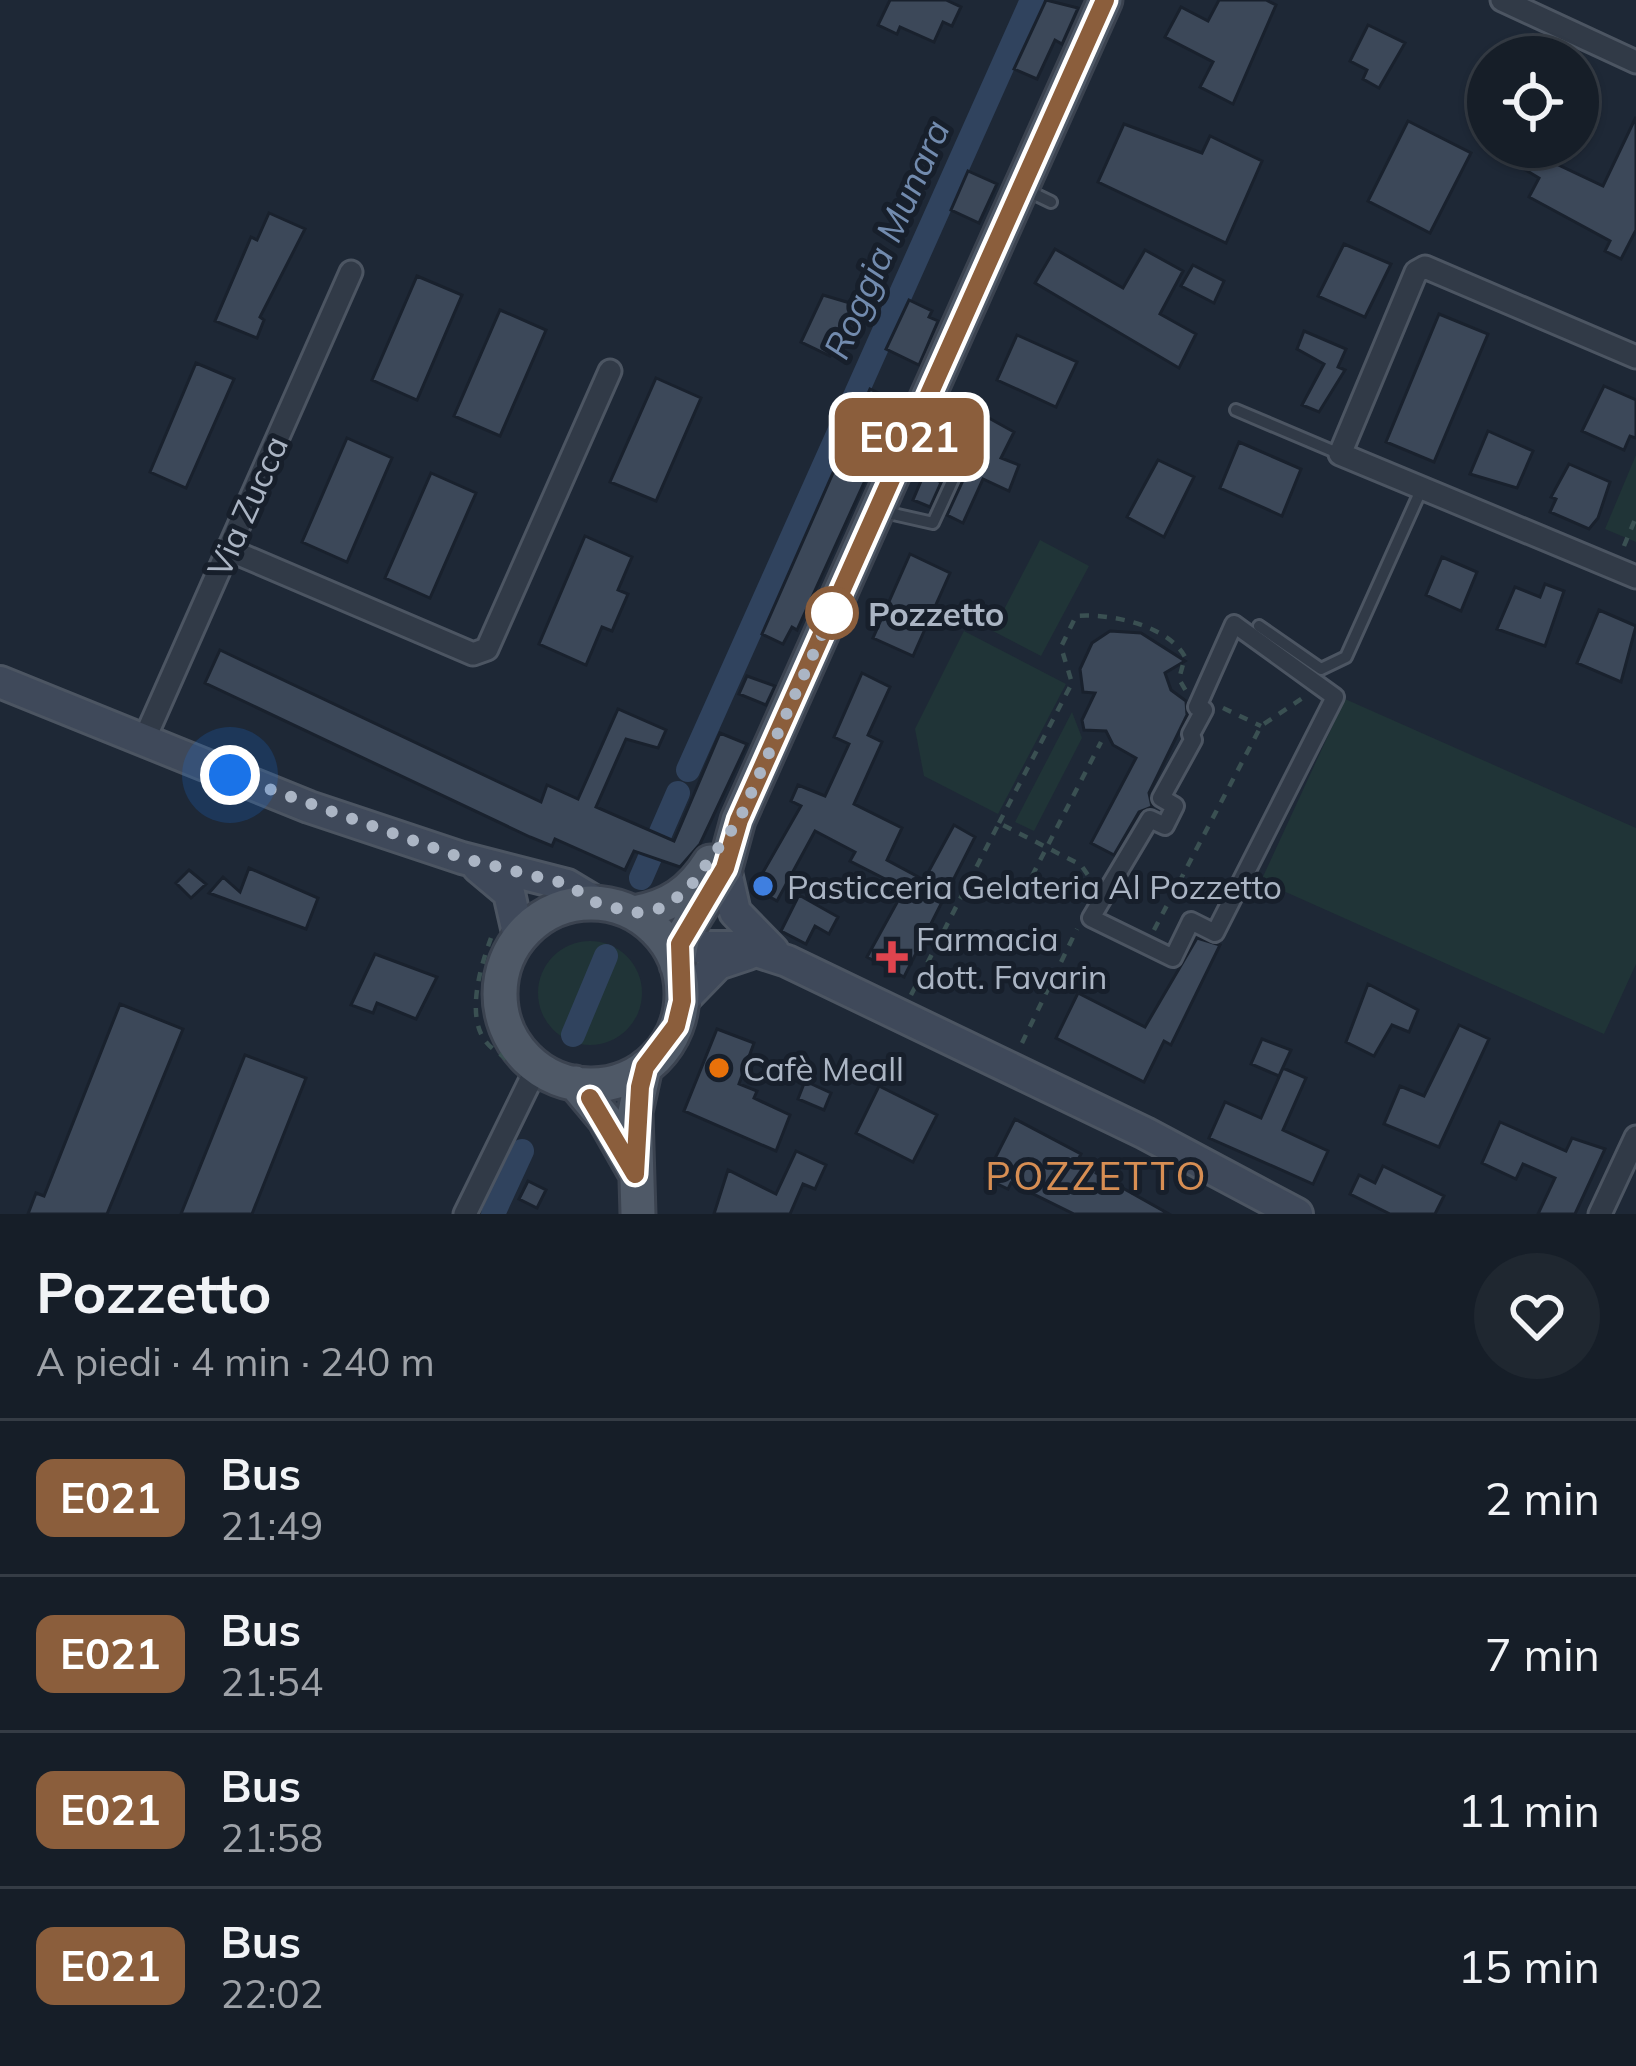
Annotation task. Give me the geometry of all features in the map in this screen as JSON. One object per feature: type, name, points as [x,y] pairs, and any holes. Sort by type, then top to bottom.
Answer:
[{"type":"main road","points":[[682,1001],[673,948],[725,868],[739,820],[909,438],[1036,195],[1105,0]]},
{"type":"main road","points":[[0,682],[310,807],[462,858],[567,884],[597,903],[634,913],[658,909],[686,892],[739,820]]},
{"type":"main road","points":[[462,858],[509,893],[500,991],[504,1020],[523,1072],[575,1083],[611,1082],[645,1067],[670,1038],[682,1001],[718,964],[774,957]]},
{"type":"main road","points":[[725,868],[727,892],[740,920],[774,957]]},
{"type":"main road","points":[[507,933],[568,905],[597,903]]},
{"type":"main road","points":[[634,913],[673,948],[774,957],[912,1008],[1297,1214]]},
{"type":"main road","points":[[638,1214],[635,1112],[645,1067]]},
{"type":"main road","points":[[575,1083],[605,1119],[635,1174]]},
{"type":"street","points":[[1502,0],[1636,62]]},
{"type":"street","points":[[1636,357],[1425,267],[1416,272],[1340,454],[1636,577]]},
{"type":"street","name":"Via Zucca","points":[[144,740],[351,272]]},
{"type":"street","points":[[227,550],[472,654],[487,649],[610,371]]},
{"type":"street","points":[[1234,624],[1319,686],[1335,697],[1215,933],[1191,921],[1173,958],[1091,918],[1150,819],[1165,826],[1175,806],[1161,798],[1193,740],[1191,734],[1204,710],[1197,707],[1234,624]]},
{"type":"street","points":[[466,1214],[523,1072]]},
{"type":"street","points":[[1600,1214],[1636,1138]]},
{"type":"lane","points":[[1236,410],[1340,454]]},
{"type":"lane","points":[[877,511],[933,523],[955,475],[909,438]]},
{"type":"lane","points":[[1259,626],[1321,668],[1330,669],[1346,657],[1422,488]]},
{"type":"path","points":[[1619,556],[1636,517]]},
{"type":"path","points":[[912,1008],[998,823],[1072,683],[1061,647],[1076,616],[1111,618],[1169,640],[1185,657],[1180,686],[1261,726]]},
{"type":"path","points":[[1152,932],[1261,726],[1319,686]]},
{"type":"path","points":[[1032,876],[1101,742]]},
{"type":"path","points":[[998,823],[1081,865],[1096,884],[1108,885]]},
{"type":"path","points":[[1017,1054],[1084,916]]},
{"type":"path","points":[[507,933],[477,976],[477,1006],[488,1043],[523,1072]]},
{"type":"green space","points":[[1636,455],[1636,542],[1605,529]]},
{"type":"green space","points":[[1040,540],[1089,566],[1041,656],[993,631]]},
{"type":"green space","points":[[964,631],[1066,684],[998,814],[924,776],[915,729]]},
{"type":"green space","points":[[1345,699],[1636,828],[1636,964],[1604,1034],[1261,881]]},
{"type":"green space","points":[[1072,712],[1082,738],[1034,831],[1015,822]]},
{"type":"green space","points":[[590,941],[610,945],[627,956],[638,973],[642,993],[638,1013],[627,1030],[610,1041],[590,1045],[570,1041],[553,1030],[542,1013],[538,993],[542,973],[553,956],[570,945]]},
{"type":"building","points":[[890,0],[946,0],[961,7],[952,26],[943,22],[934,42],[900,27],[897,34],[878,25]]},
{"type":"building","points":[[1046,0],[1078,8],[1062,44],[1055,40],[1037,79],[1014,69]]},
{"type":"building","points":[[1219,0],[1266,0],[1276,5],[1233,104],[1200,87],[1213,62],[1165,37],[1181,7],[1208,21]]},
{"type":"building","points":[[1368,25],[1405,43],[1379,88],[1363,79],[1367,70],[1350,61]]},
{"type":"building","points":[[1636,117],[1636,230],[1621,259],[1605,251],[1610,241],[1529,197],[1539,178],[1524,169],[1565,168],[1603,186]]},
{"type":"building","points":[[1408,121],[1467,151],[1467,161],[1430,233],[1368,201]]},
{"type":"building","points":[[1124,124],[1202,153],[1210,136],[1262,161],[1226,243],[1098,182]]},
{"type":"building","points":[[968,171],[997,184],[979,223],[951,210]]},
{"type":"building","points":[[269,213],[305,229],[260,317],[264,320],[257,338],[215,321],[251,237],[257,240]]},
{"type":"building","points":[[1344,244],[1391,264],[1365,317],[1318,296]]},
{"type":"building","points":[[1055,249],[1123,288],[1145,250],[1183,271],[1160,314],[1196,334],[1179,368],[1035,283]]},
{"type":"building","points":[[1193,265],[1224,281],[1214,303],[1181,286]]},
{"type":"building","points":[[417,276],[462,295],[417,400],[372,380]]},
{"type":"building","points":[[823,295],[860,306],[830,356],[801,342]]},
{"type":"building","points":[[909,300],[932,311],[929,317],[938,321],[919,365],[886,349]]},
{"type":"building","points":[[500,310],[546,330],[500,436],[454,416]]},
{"type":"building","points":[[1439,314],[1488,334],[1434,462],[1386,442]]},
{"type":"building","points":[[1304,331],[1346,349],[1338,367],[1345,370],[1319,412],[1302,405],[1324,364],[1297,349]]},
{"type":"building","points":[[1017,335],[1077,362],[1056,407],[997,380]]},
{"type":"building","points":[[196,363],[234,379],[186,488],[150,472]]},
{"type":"building","points":[[656,378],[701,398],[656,501],[610,482]]},
{"type":"building","points":[[1604,386],[1636,400],[1636,438],[1630,436],[1624,450],[1582,431]]},
{"type":"building","points":[[870,389],[889,398],[878,422],[889,428],[797,630],[792,627],[783,644],[762,634]]},
{"type":"building","points":[[978,412],[1014,432],[1001,458],[1019,465],[1009,491],[983,479],[963,523],[947,515],[965,476],[951,459]]},
{"type":"building","points":[[1488,431],[1533,451],[1517,488],[1470,474]]},
{"type":"building","points":[[347,438],[392,458],[347,562],[302,542]]},
{"type":"building","points":[[1239,442],[1301,469],[1282,516],[1220,488]]},
{"type":"building","points":[[1158,460],[1194,477],[1164,537],[1127,517]]},
{"type":"building","points":[[1569,464],[1610,482],[1598,518],[1589,529],[1550,512],[1556,499],[1551,497]]},
{"type":"building","points":[[431,473],[476,493],[430,598],[385,578]]},
{"type":"building","points":[[924,474],[941,482],[943,478],[930,507],[913,500]]},
{"type":"building","points":[[585,536],[632,557],[618,590],[628,594],[612,631],[602,627],[586,665],[539,644]]},
{"type":"building","points":[[910,554],[950,573],[913,656],[873,638]]},
{"type":"building","points":[[1442,557],[1477,572],[1461,611],[1426,595]]},
{"type":"building","points":[[1545,584],[1564,591],[1545,646],[1497,629],[1515,587],[1540,597]]},
{"type":"building","points":[[1599,610],[1636,626],[1621,682],[1577,663]]},
{"type":"building","points":[[1110,631],[1141,633],[1185,661],[1165,673],[1171,690],[1186,701],[1187,715],[1149,793],[1152,807],[1139,812],[1114,855],[1091,843],[1136,758],[1113,745],[1106,731],[1084,730],[1082,720],[1095,693],[1083,692],[1080,669],[1092,643]]},
{"type":"building","points":[[220,650],[541,802],[547,785],[578,799],[618,709],[666,730],[658,748],[626,739],[596,807],[674,841],[720,733],[747,744],[700,844],[680,867],[634,851],[625,870],[555,839],[552,846],[530,837],[205,683]]},
{"type":"building","points":[[862,673],[890,687],[868,735],[882,742],[854,804],[902,828],[887,860],[924,880],[954,825],[975,837],[904,977],[867,957],[899,899],[887,893],[893,883],[850,861],[855,852],[815,831],[777,901],[754,888],[801,806],[791,801],[798,785],[825,796],[849,744],[834,737]]},
{"type":"building","points":[[747,676],[775,686],[766,705],[739,694]]},
{"type":"building","points":[[249,868],[318,898],[306,929],[209,893],[223,877],[240,892]]},
{"type":"building","points":[[189,870],[206,884],[191,898],[176,883]]},
{"type":"building","points":[[799,895],[838,917],[829,934],[815,926],[806,944],[781,931]]},
{"type":"building","points":[[1197,938],[1220,945],[1171,1045],[1164,1041],[1144,1082],[1056,1038],[1078,993],[1145,1027]]},
{"type":"building","points":[[375,954],[437,977],[416,1019],[377,1003],[373,1013],[351,1005]]},
{"type":"building","points":[[1368,984],[1418,1010],[1409,1032],[1392,1025],[1374,1056],[1346,1042]]},
{"type":"building","points":[[120,1004],[183,1029],[107,1214],[28,1214],[36,1193],[44,1196]]},
{"type":"building","points":[[1459,1025],[1489,1039],[1439,1147],[1384,1124],[1400,1086],[1424,1096]]},
{"type":"building","points":[[717,1029],[754,1043],[739,1084],[757,1091],[754,1098],[790,1115],[776,1151],[684,1111]]},
{"type":"building","points":[[1262,1039],[1291,1050],[1279,1076],[1251,1064]]},
{"type":"building","points":[[245,1055],[306,1078],[252,1214],[181,1214]]},
{"type":"building","points":[[1283,1068],[1306,1078],[1283,1130],[1328,1151],[1313,1184],[1209,1138],[1225,1102],[1261,1118]]},
{"type":"building","points":[[805,1081],[831,1093],[824,1110],[798,1099]]},
{"type":"building","points":[[879,1086],[937,1115],[913,1162],[856,1133]]},
{"type":"building","points":[[1015,1119],[1081,1154],[1078,1160],[1097,1169],[1096,1173],[1169,1214],[1074,1214],[1011,1183],[1008,1189],[985,1178]]},
{"type":"building","points":[[1500,1122],[1566,1151],[1572,1138],[1605,1149],[1575,1214],[1538,1214],[1555,1178],[1523,1164],[1516,1179],[1482,1163]]},
{"type":"building","points":[[796,1151],[826,1165],[815,1189],[803,1184],[790,1214],[714,1214],[728,1170],[776,1194]]},
{"type":"building","points":[[1383,1166],[1444,1196],[1435,1214],[1390,1214],[1350,1194],[1359,1175],[1375,1183]]},
{"type":"building","points":[[528,1181],[546,1190],[537,1208],[519,1199]]},
{"type":"waterway","name":"Roggia Munara","points":[[688,770],[1032,0]]},
{"type":"waterway","name":"Roggia Munara","points":[[641,878],[678,793]]},
{"type":"waterway","name":"Roggia Munara","points":[[573,1035],[606,956]]},
{"type":"waterway","name":"Roggia Munara","points":[[493,1214],[522,1151]]},
{"type":"bus line","name":"E021","points":[[590,1098],[635,1174],[640,1087],[645,1067],[676,1026],[682,1001],[677,965],[683,936],[725,868],[739,820],[1105,0]]},
{"type":"place","name":"Pozzetto","points":[[832,613]]},
{"type":"place","name":"Pasticceria Gelateria Al Pozzetto","points":[[763,886]]},
{"type":"place","name":"Farmacia dott. Favarin","points":[[892,957]]},
{"type":"place","name":"Cafè Meall","points":[[719,1068]]},
{"type":"district","name":"POZZETTO","points":[[1097,1175]]},
{"type":"route","points":[[230,775],[462,858],[567,884],[597,903],[634,913],[658,909],[701,876],[739,820],[841,592],[832,613]]}]
